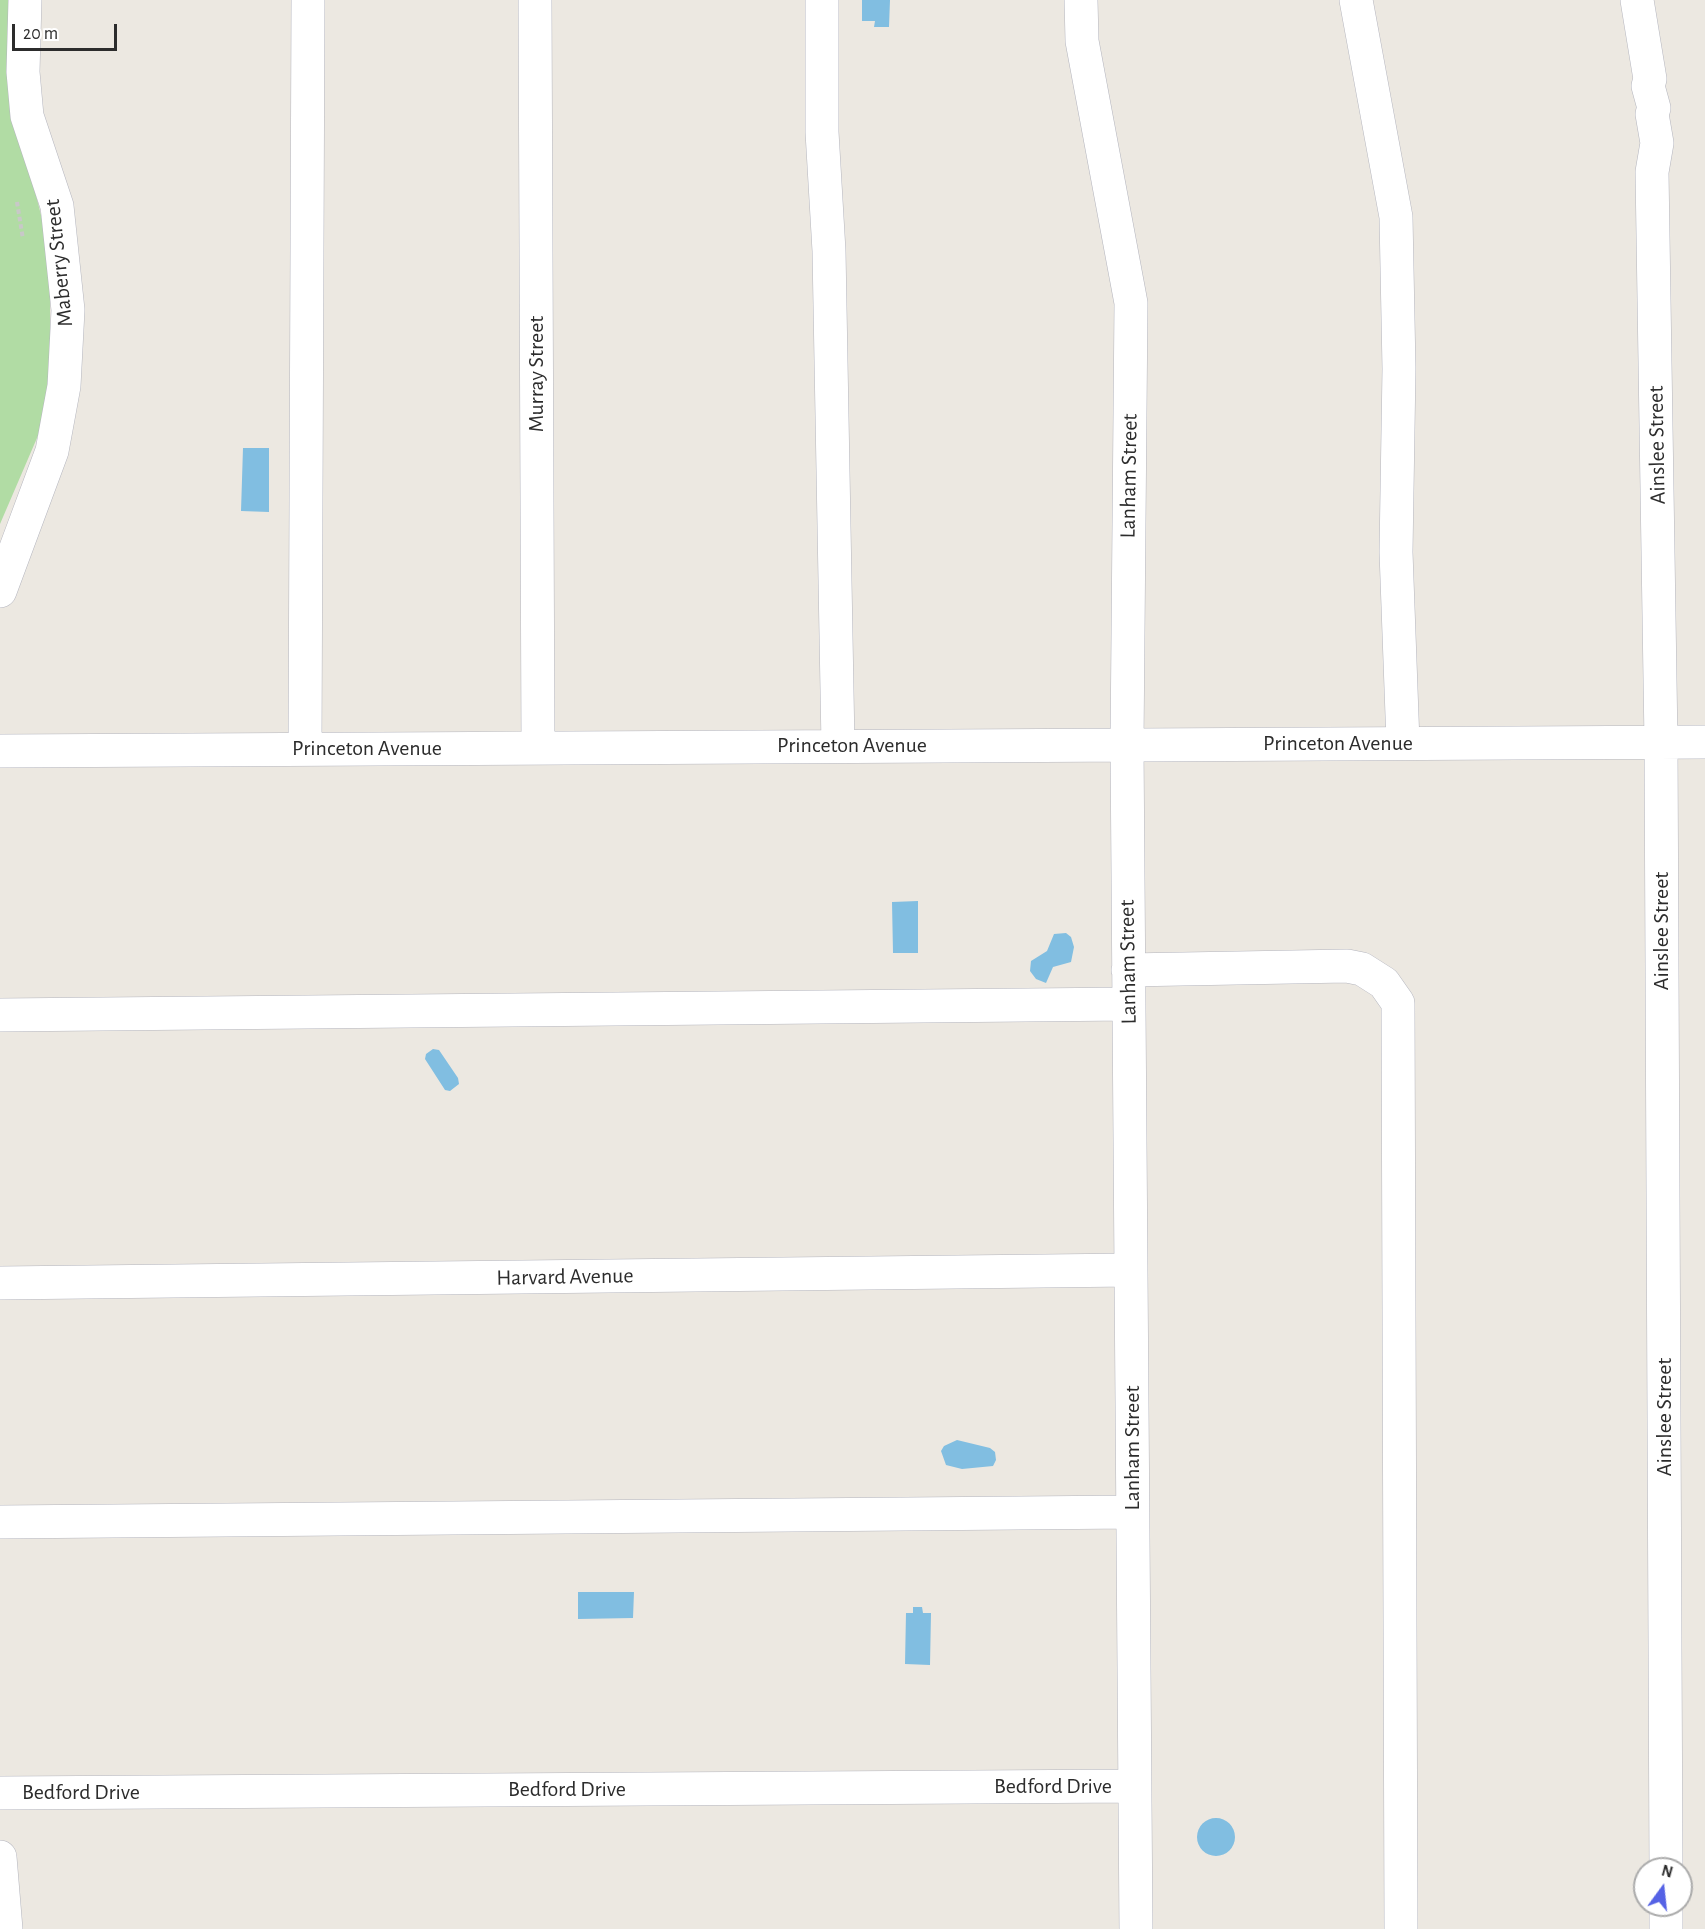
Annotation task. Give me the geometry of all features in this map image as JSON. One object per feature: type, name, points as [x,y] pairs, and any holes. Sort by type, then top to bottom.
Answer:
[{"type":"street","name":"Maberry Street","points":[[0,591],[52,451],[64,386],[68,310],[57,206],[27,116],[23,72],[25,0]]},
{"type":"street","points":[[306,749],[309,0]]},
{"type":"street","name":"Murray Street","points":[[535,0],[538,747]]},
{"type":"street","points":[[822,0],[822,132],[829,262],[838,746]]},
{"type":"street","name":"Lanham Street","points":[[1082,0],[1082,41],[1131,303],[1127,744],[1136,1929]]},
{"type":"street","points":[[1356,0],[1396,217],[1399,369],[1396,552],[1403,743]]},
{"type":"street","name":"Ainslee Street","points":[[1637,0],[1650,80],[1648,86],[1653,98],[1652,114],[1656,130],[1654,138],[1657,143],[1653,172],[1660,742],[1666,1857]]},
{"type":"street","name":"Princeton Avenue","points":[[0,751],[1705,742]]},
{"type":"street","points":[[1128,970],[1347,966],[1362,969],[1384,983],[1398,1003],[1401,1929]]},
{"type":"street","points":[[0,1015],[1129,1004]]},
{"type":"street","name":"Harvard Avenue","points":[[0,1283],[1131,1270]]},
{"type":"street","points":[[0,1522],[1132,1512]]},
{"type":"street","name":"Bedford Drive","points":[[0,1793],[1134,1786]]},
{"type":"street","points":[[0,1857],[6,1929]]},
{"type":"path","points":[[16,198],[23,241]]},
{"type":"green space","points":[[0,0],[8,0],[10,63],[20,131],[42,219],[50,294],[50,370],[40,431],[0,524]]},
{"type":"water","points":[[862,0],[890,0],[889,27],[874,27],[875,21],[862,21]]},
{"type":"water","points":[[243,448],[269,448],[269,512],[241,511]]},
{"type":"water","points":[[918,901],[918,953],[893,953],[892,902]]},
{"type":"water","points":[[1066,933],[1071,937],[1074,947],[1071,962],[1053,967],[1046,983],[1036,979],[1030,971],[1031,961],[1047,951],[1054,934]]},
{"type":"water","points":[[433,1049],[439,1050],[458,1078],[459,1084],[450,1091],[445,1090],[425,1059],[426,1054]]},
{"type":"water","points":[[957,1440],[990,1448],[995,1452],[996,1460],[993,1466],[962,1469],[946,1465],[941,1451],[944,1446]]},
{"type":"water","points":[[578,1592],[634,1592],[633,1618],[578,1619]]},
{"type":"water","points":[[913,1607],[922,1607],[923,1613],[931,1613],[930,1665],[905,1664],[906,1613],[913,1613]]},
{"type":"water","points":[[1216,1818],[1223,1819],[1229,1824],[1234,1830],[1234,1844],[1229,1850],[1223,1855],[1216,1856],[1209,1855],[1203,1850],[1198,1844],[1197,1837],[1198,1830],[1203,1824],[1209,1819]]}]
